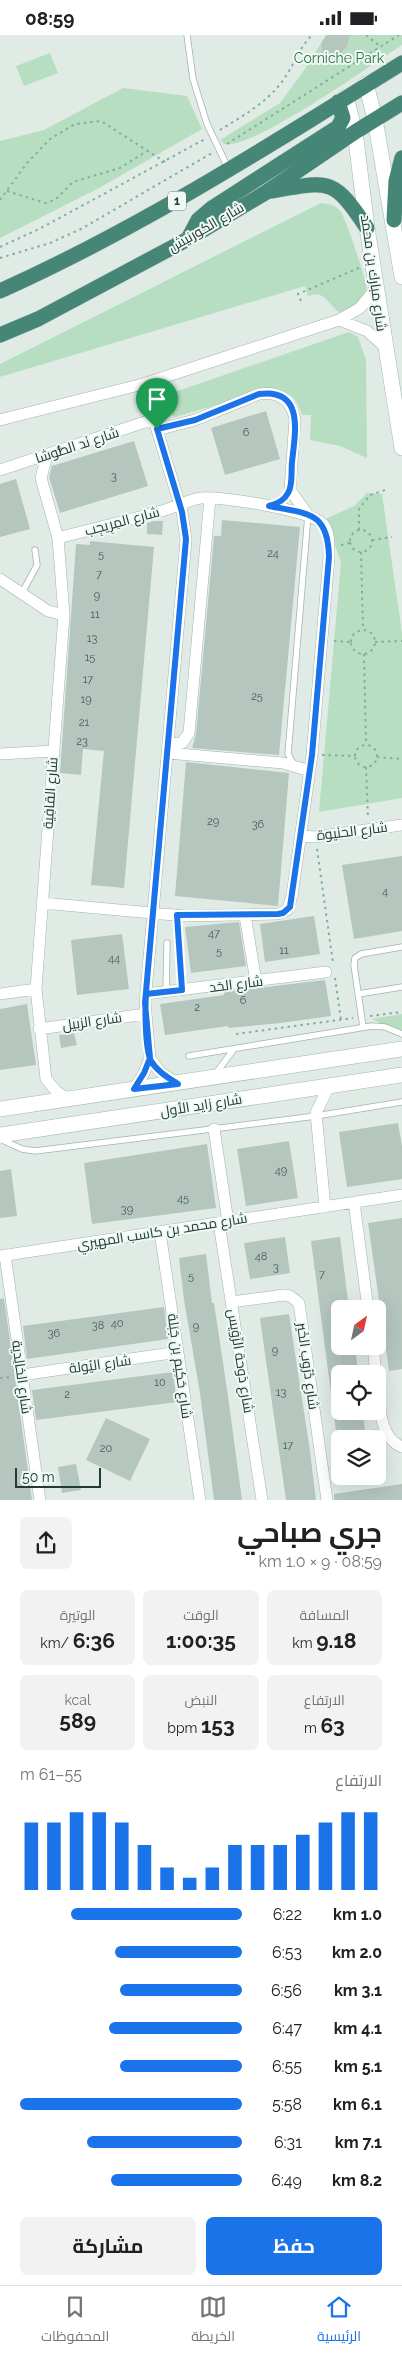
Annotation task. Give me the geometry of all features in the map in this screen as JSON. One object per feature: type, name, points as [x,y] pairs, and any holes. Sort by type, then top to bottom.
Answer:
[{"type":"highway","name":"1","points":[[0,291],[72,258],[153,215],[402,63]]},
{"type":"highway","points":[[188,239],[198,220],[212,208],[338,127],[343,118],[342,100]]},
{"type":"highway","name":"شارع الكورنيش","points":[[0,335],[38,319],[188,239],[265,193],[355,132],[402,103]]},
{"type":"highway","points":[[394,220],[396,181],[402,157]]},
{"type":"highway","points":[[265,193],[312,185],[328,186],[348,200],[367,228]]},
{"type":"main road","name":"شارع مبارك بن محمد","points":[[366,84],[375,119],[400,247],[402,277]]},
{"type":"main road","name":"شارع مبارك بن محمد","points":[[342,100],[355,132],[372,262],[402,448]]},
{"type":"main road","name":"شارع زايد الأول","points":[[0,1109],[178,1084],[402,1049]]},
{"type":"main road","name":"شارع زايد الأول","points":[[0,1137],[402,1075]]},
{"type":"street","points":[[0,420],[143,384],[339,320],[360,308],[376,288]]},
{"type":"street","points":[[339,320],[367,331],[385,347]]},
{"type":"street","points":[[134,1089],[144,1073],[150,1058],[145,1014],[146,994],[186,539],[180,504],[143,384]]},
{"type":"street","name":"شارع نَد الطُّوشا","points":[[0,470],[155,424],[195,420],[259,394],[270,393],[280,395],[288,401],[295,419],[290,489]]},
{"type":"street","points":[[41,478],[47,455]]},
{"type":"street","points":[[22,463],[33,469],[41,478]]},
{"type":"street","name":"شارع القافِية","points":[[41,478],[58,538],[64,615],[36,989],[46,1079],[56,1091],[68,1099]]},
{"type":"street","points":[[42,903],[177,915],[278,914],[283,913],[290,907],[312,755],[328,540],[322,524],[308,515],[290,489],[282,501],[269,506]]},
{"type":"street","points":[[168,748],[182,743],[189,733],[210,498]]},
{"type":"street","name":"شارع المِرِيجِب","points":[[58,538],[194,499],[210,498],[269,506],[308,515]]},
{"type":"street","points":[[0,579],[48,611],[64,615]]},
{"type":"street","points":[[168,748],[283,763],[310,771]]},
{"type":"street","points":[[0,754],[54,751]]},
{"type":"street","name":"شارع الحنَيوة","points":[[301,836],[316,837],[402,825]]},
{"type":"street","points":[[244,915],[256,982]]},
{"type":"street","name":"شارع الحَد","points":[[146,994],[326,972]]},
{"type":"street","points":[[0,994],[36,989]]},
{"type":"street","name":"شارع الزبيل","points":[[39,1029],[145,1014]]},
{"type":"street","points":[[150,1058],[160,1072],[178,1084]]},
{"type":"street","points":[[325,1207],[316,1117],[317,1108],[330,1086]]},
{"type":"street","name":"شارع دَوحة الرِّوَيس","points":[[214,1129],[231,1301],[262,1500]]},
{"type":"street","name":"شارع محمد بن كاسب المهيري","points":[[2,1255],[402,1195]]},
{"type":"street","points":[[354,1203],[367,1300]]},
{"type":"street","name":"شارع حَكِيم بن جَبَلة","points":[[160,1232],[200,1500]]},
{"type":"street","name":"شارع الخالِدية","points":[[2,1255],[40,1500]]},
{"type":"street","name":"شارع دُرُوب الخَير","points":[[231,1301],[290,1295],[299,1303],[326,1500]]},
{"type":"street","name":"شارع اليُولة","points":[[22,1375],[178,1352]]},
{"type":"street","points":[[384,1420],[386,1434],[392,1441],[402,1447]]},
{"type":"lane","points":[[188,35],[193,79],[212,135],[229,170]]},
{"type":"lane","points":[[294,766],[288,754],[308,515]]},
{"type":"lane","points":[[22,593],[37,565],[35,550]]},
{"type":"lane","points":[[177,915],[182,990]]},
{"type":"lane","points":[[166,992],[167,943]]},
{"type":"lane","points":[[363,1027],[354,965],[358,956],[402,947]]},
{"type":"lane","points":[[358,994],[402,987]]},
{"type":"lane","points":[[188,1056],[363,1027],[385,1027],[402,1034]]},
{"type":"lane","points":[[212,1078],[234,1049]]},
{"type":"lane","points":[[0,1137],[22,1149],[35,1151],[316,1117],[402,1102]]},
{"type":"path","points":[[0,247],[41,228],[165,163],[212,135],[272,94],[282,82],[302,44],[312,35]]},
{"type":"path","points":[[366,35],[381,47]]},
{"type":"path","points":[[0,258],[50,243],[81,229],[219,149],[399,35]]},
{"type":"path","points":[[0,200],[27,163],[50,139],[75,124],[101,121],[165,163]]},
{"type":"path","points":[[7,191],[45,203],[55,200],[73,182],[120,168],[148,151]]},
{"type":"path","points":[[301,301],[298,294],[372,262]]},
{"type":"path","points":[[359,530],[359,509],[370,495],[385,490]]},
{"type":"path","points":[[359,530],[369,533],[372,540],[368,550],[361,552],[354,550],[350,540],[353,533],[359,530]]},
{"type":"path","points":[[372,540],[392,537]]},
{"type":"path","points":[[361,552],[363,630]]},
{"type":"path","points":[[363,630],[373,635],[375,642],[372,650],[364,654],[357,652],[352,642],[354,635],[363,630]]},
{"type":"path","points":[[322,640],[352,642]]},
{"type":"path","points":[[375,642],[402,641]]},
{"type":"path","points":[[364,654],[366,745]]},
{"type":"path","points":[[366,745],[374,749],[377,757],[374,764],[366,767],[358,763],[355,756],[358,748],[366,745]]},
{"type":"path","points":[[312,755],[355,756]]},
{"type":"path","points":[[377,757],[402,759]]},
{"type":"path","points":[[366,767],[369,829]]},
{"type":"path","points":[[316,837],[341,1020]]},
{"type":"path","points":[[236,1033],[402,1012]]},
{"type":"green space","name":"Corniche Park","points":[[326,35],[402,35],[402,45],[313,104],[260,134],[239,142],[224,144],[220,140],[280,103],[305,69]]},
{"type":"green space","points":[[50,53],[58,73],[24,86],[16,66]]},
{"type":"green space","points":[[123,88],[187,96],[202,129],[99,188],[0,238],[0,141],[44,130]]},
{"type":"green space","points":[[321,203],[335,206],[344,217],[367,288],[365,296],[350,309],[343,312],[337,311],[320,295],[308,296],[305,286],[0,377],[0,364]]},
{"type":"green space","points":[[349,332],[358,337],[366,360],[367,458],[340,446],[310,440],[311,415],[302,415],[294,399],[281,391],[268,390],[175,417],[163,405],[166,395]]},
{"type":"green space","points":[[367,493],[382,494],[402,633],[402,798],[319,812],[341,563],[326,519],[354,506]]},
{"type":"green space","points":[[402,1014],[402,1034],[372,1019]]},
{"type":"building","points":[[327,35],[350,35],[346,48],[339,54],[327,56],[323,54],[321,43]]},
{"type":"building","points":[[266,411],[280,459],[225,475],[211,428]]},
{"type":"building","points":[[134,441],[148,486],[60,513],[49,477],[52,466]]},
{"type":"building","points":[[16,479],[30,529],[0,537],[0,484]]},
{"type":"building","points":[[222,520],[300,527],[279,755],[192,748],[196,734],[214,536],[221,536]]},
{"type":"building","points":[[163,521],[162,535],[147,534],[147,523]]},
{"type":"building","points":[[90,541],[154,547],[124,888],[91,885],[104,751],[83,749],[81,775],[60,773],[76,544],[90,545]]},
{"type":"building","points":[[186,762],[289,773],[278,906],[175,896]]},
{"type":"building","points":[[402,856],[402,931],[354,939],[342,865]]},
{"type":"building","points":[[314,916],[320,954],[265,962],[260,924]]},
{"type":"building","points":[[239,922],[246,966],[191,973],[185,927]]},
{"type":"building","points":[[122,934],[129,989],[77,995],[71,940]]},
{"type":"building","points":[[325,980],[331,1016],[281,1023],[229,1028],[228,1026],[165,1035],[160,1004],[224,995],[224,992]]},
{"type":"building","points":[[27,1004],[36,1065],[0,1070],[0,1009]]},
{"type":"building","points":[[74,1033],[77,1045],[61,1048],[59,1035]]},
{"type":"building","points":[[398,1123],[402,1146],[402,1179],[347,1187],[339,1132]]},
{"type":"building","points":[[289,1141],[298,1198],[246,1206],[237,1149]]},
{"type":"building","points":[[207,1144],[216,1208],[92,1224],[84,1163]]},
{"type":"building","points":[[11,1169],[17,1216],[0,1218],[0,1171]]},
{"type":"building","points":[[402,1218],[402,1369],[389,1371],[386,1350],[386,1300],[379,1300],[368,1223]]},
{"type":"building","points":[[285,1237],[290,1273],[250,1279],[244,1243]]},
{"type":"building","points":[[340,1237],[348,1300],[331,1300],[331,1355],[356,1355],[357,1365],[331,1365],[331,1393],[311,1241]]},
{"type":"building","points":[[206,1254],[242,1500],[214,1500],[200,1393],[184,1300],[179,1258]]},
{"type":"building","points":[[4,1298],[32,1500],[0,1500],[0,1299]]},
{"type":"building","points":[[164,1307],[168,1339],[27,1359],[23,1326]]},
{"type":"building","points":[[289,1314],[316,1500],[286,1500],[260,1318]]},
{"type":"building","points":[[173,1372],[177,1402],[36,1420],[32,1390]]},
{"type":"building","points":[[106,1418],[150,1439],[130,1481],[86,1460]]},
{"type":"building","points":[[335,1420],[364,1420],[365,1430],[336,1430]]},
{"type":"building","points":[[76,1464],[81,1490],[62,1493],[58,1467]]},
{"type":"building","points":[[402,1484],[402,1500],[334,1500],[334,1494]]},
{"type":"route","points":[[157,429],[182,512],[186,539],[145,1003],[145,1014],[146,1028],[150,1058],[144,1073],[134,1089],[178,1084],[160,1072],[150,1058],[145,1014],[146,994],[182,990],[177,915],[278,914],[283,913],[290,907],[312,755],[329,557],[327,533],[318,520],[302,513],[269,506],[282,501],[290,489],[296,428],[293,410],[288,401],[280,395],[270,393],[259,394],[195,420],[157,429]]}]
